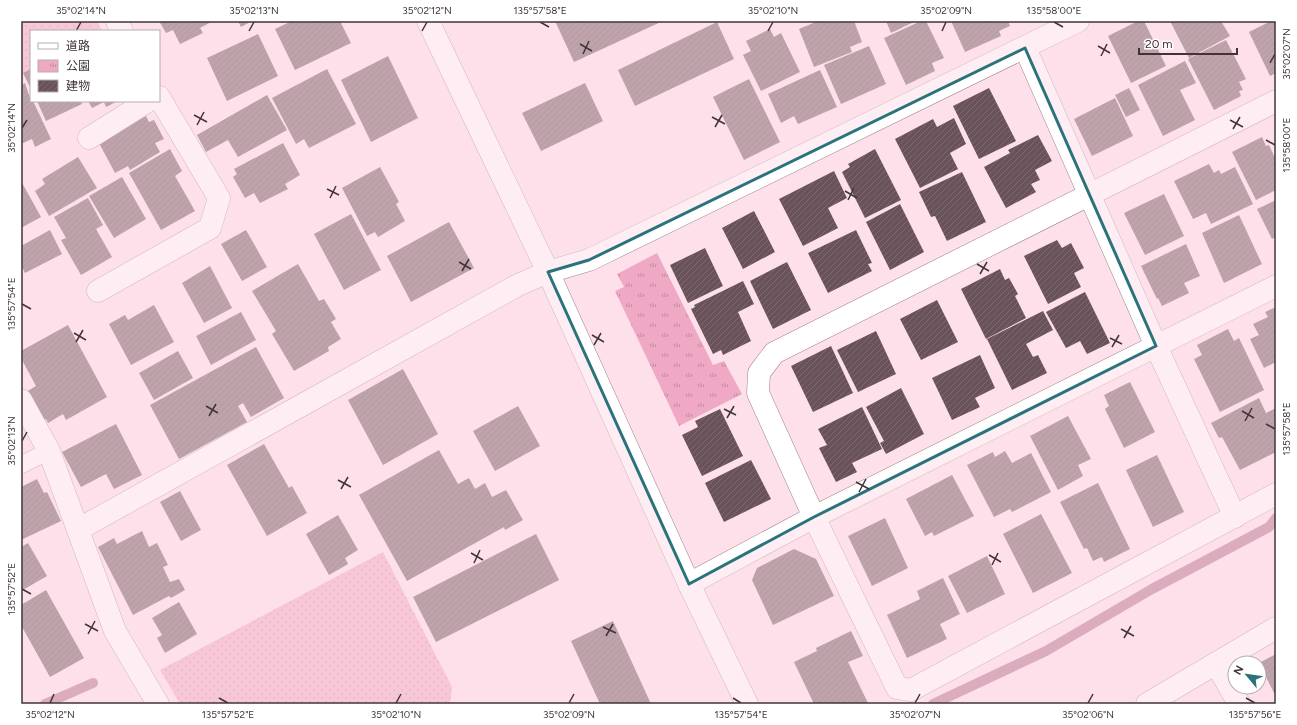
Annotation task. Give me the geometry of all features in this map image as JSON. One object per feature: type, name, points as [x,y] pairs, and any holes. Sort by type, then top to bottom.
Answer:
[{"type":"street","points":[[117,21],[122,30]]},
{"type":"street","points":[[428,21],[548,272],[689,584],[747,704]]},
{"type":"street","points":[[79,529],[518,285],[548,272],[589,260],[1025,48],[1052,27],[1078,21]]},
{"type":"street","points":[[1025,48],[1156,346],[1234,517]]},
{"type":"street","points":[[98,290],[210,228],[219,198],[160,99]]},
{"type":"street","points":[[89,138],[146,102]]},
{"type":"street","points":[[1276,102],[774,353],[759,373],[758,393],[814,517],[897,688],[911,690],[1276,494]]},
{"type":"street","points":[[689,584],[814,517],[1276,286]]},
{"type":"street","points":[[21,400],[49,450],[115,631],[158,704]]},
{"type":"street","points":[[1147,704],[1276,628]]},
{"type":"street","points":[[1216,663],[1239,704]]},
{"type":"lane","points":[[21,465],[49,450]]},
{"type":"highlighted area","points":[[1025,48],[1156,346],[814,517],[689,584],[548,272],[589,260]]},
{"type":"green space","points":[[21,21],[97,21],[102,30],[30,30],[30,70],[21,75]]},
{"type":"green space","points":[[657,253],[713,365],[724,361],[742,394],[679,426],[615,291],[624,287],[617,274]]},
{"type":"green space","points":[[383,552],[452,687],[450,704],[180,704],[160,670]]},
{"type":"building","points":[[159,21],[213,21],[200,28],[203,33],[180,44],[173,30],[166,33]]},
{"type":"building","points":[[238,21],[252,21],[241,27]]},
{"type":"building","points":[[292,21],[340,21],[351,43],[295,70],[275,29]]},
{"type":"building","points":[[555,21],[663,21],[574,62]]},
{"type":"building","points":[[818,21],[854,21],[862,42],[850,47],[852,52],[814,67],[799,29]]},
{"type":"building","points":[[886,21],[916,21],[891,33]]},
{"type":"building","points":[[921,21],[926,21],[944,58],[932,63],[935,71],[906,85],[884,38]]},
{"type":"building","points":[[951,21],[1008,21],[1010,26],[999,31],[1001,36],[965,52]]},
{"type":"building","points":[[1138,21],[1144,21],[1166,66],[1131,83],[1108,36]]},
{"type":"building","points":[[1170,21],[1221,21],[1230,36],[1189,58]]},
{"type":"building","points":[[1271,21],[1276,21],[1276,73],[1270,76],[1249,32]]},
{"type":"building","points":[[717,22],[734,59],[635,106],[618,70]]},
{"type":"building","points":[[770,29],[774,37],[781,33],[800,72],[761,91],[743,55],[751,51],[746,41]]},
{"type":"building","points":[[258,34],[278,76],[227,101],[207,58]]},
{"type":"building","points":[[1226,40],[1246,79],[1239,82],[1243,90],[1239,91],[1241,96],[1214,110],[1188,59]]},
{"type":"building","points":[[869,46],[886,84],[841,104],[824,65]]},
{"type":"building","points":[[388,56],[418,118],[371,142],[341,80]]},
{"type":"building","points":[[1185,61],[1196,83],[1180,90],[1195,120],[1163,136],[1138,85]]},
{"type":"building","points":[[327,69],[356,124],[309,148],[304,139],[296,144],[272,98]]},
{"type":"building","points":[[30,70],[30,87],[23,73]]},
{"type":"building","points":[[820,70],[837,107],[798,124],[794,116],[781,123],[768,94]]},
{"type":"building","points":[[749,79],[780,142],[744,160],[713,97]]},
{"type":"building","points":[[25,83],[30,102],[33,102],[51,139],[35,147],[32,139],[21,144],[21,85]]},
{"type":"building","points":[[585,83],[603,121],[541,151],[522,113]]},
{"type":"building","points":[[989,88],[1016,141],[979,159],[953,106]]},
{"type":"building","points":[[1129,88],[1140,110],[1126,117],[1115,95]]},
{"type":"building","points":[[267,95],[287,130],[238,157],[228,140],[206,152],[197,135]]},
{"type":"building","points":[[1115,98],[1133,136],[1092,156],[1074,119]]},
{"type":"building","points":[[37,102],[81,102],[82,104],[46,121]]},
{"type":"building","points":[[89,102],[104,102],[92,108]]},
{"type":"building","points":[[104,102],[116,102],[106,107]]},
{"type":"building","points":[[146,116],[149,122],[154,120],[164,139],[155,143],[160,152],[130,170],[128,166],[115,173],[99,143]]},
{"type":"building","points":[[954,118],[966,144],[950,153],[958,169],[920,188],[895,139],[933,119],[937,127]]},
{"type":"building","points":[[1038,135],[1052,161],[1035,170],[1040,180],[1031,184],[1036,192],[1006,208],[984,167],[1010,153],[1008,150]]},
{"type":"building","points":[[1262,137],[1266,146],[1269,145],[1276,160],[1276,190],[1256,200],[1232,152]]},
{"type":"building","points":[[283,143],[300,175],[285,184],[288,189],[260,203],[254,193],[245,198],[233,177],[237,174],[234,169]]},
{"type":"building","points":[[170,149],[182,171],[175,176],[195,211],[161,230],[129,173]]},
{"type":"building","points":[[875,149],[901,200],[865,218],[842,172],[850,167],[848,164]]},
{"type":"building","points":[[78,157],[97,188],[49,216],[35,191],[45,184],[42,179]]},
{"type":"building","points":[[1209,164],[1214,173],[1219,170],[1221,174],[1235,167],[1253,204],[1211,224],[1206,213],[1193,219],[1174,181]]},
{"type":"building","points":[[380,167],[399,202],[396,204],[405,221],[378,237],[375,232],[367,236],[342,188]]},
{"type":"building","points":[[834,171],[847,198],[828,208],[838,228],[803,246],[779,199]]},
{"type":"building","points":[[962,172],[986,222],[947,241],[935,216],[931,217],[919,192]]},
{"type":"building","points":[[122,177],[146,219],[114,238],[89,196]]},
{"type":"building","points":[[21,181],[41,217],[21,228]]},
{"type":"building","points":[[1164,194],[1184,236],[1145,255],[1124,213]]},
{"type":"building","points":[[88,198],[103,225],[96,229],[112,257],[81,275],[61,240],[66,238],[54,217]]},
{"type":"building","points":[[1276,200],[1276,237],[1272,239],[1257,209]]},
{"type":"building","points":[[900,204],[924,252],[890,270],[866,222]]},
{"type":"building","points":[[754,211],[775,252],[743,269],[722,228]]},
{"type":"building","points":[[351,214],[381,270],[344,290],[314,234]]},
{"type":"building","points":[[1239,215],[1262,264],[1224,283],[1202,233]]},
{"type":"building","points":[[449,222],[474,268],[411,302],[387,256]]},
{"type":"building","points":[[50,230],[62,254],[25,273],[21,265],[21,246]]},
{"type":"building","points":[[246,230],[267,267],[242,281],[221,244]]},
{"type":"building","points":[[856,230],[872,263],[868,264],[872,271],[828,293],[808,253]]},
{"type":"building","points":[[1057,240],[1062,248],[1071,243],[1084,268],[1074,273],[1081,287],[1048,304],[1024,256]]},
{"type":"building","points":[[1186,244],[1200,276],[1184,283],[1189,293],[1162,306],[1141,266]]},
{"type":"building","points":[[705,248],[723,286],[688,303],[670,265]]},
{"type":"building","points":[[787,262],[811,310],[773,329],[750,281]]},
{"type":"building","points":[[298,264],[319,301],[324,299],[336,319],[331,322],[341,339],[328,347],[329,351],[294,371],[272,334],[276,331],[252,291]]},
{"type":"building","points":[[210,266],[232,308],[204,323],[182,283]]},
{"type":"building","points":[[1000,269],[1005,280],[1009,278],[1018,294],[1015,296],[1026,318],[986,339],[961,289]]},
{"type":"building","points":[[743,281],[754,304],[738,312],[751,341],[723,355],[721,350],[713,354],[691,309],[695,307],[694,305]]},
{"type":"building","points":[[1085,292],[1110,343],[1087,354],[1080,341],[1066,348],[1046,312]]},
{"type":"building","points":[[937,300],[958,342],[921,360],[900,319]]},
{"type":"building","points":[[154,305],[174,342],[131,365],[109,324],[125,315],[128,320]]},
{"type":"building","points":[[1276,307],[1276,362],[1264,368],[1250,339],[1259,335],[1253,324],[1268,317],[1265,312]]},
{"type":"building","points":[[1043,311],[1053,330],[1026,344],[1033,357],[1038,355],[1047,373],[1012,390],[987,339]]},
{"type":"building","points":[[241,312],[256,340],[211,365],[196,336]]},
{"type":"building","points":[[68,325],[107,397],[66,420],[63,414],[48,423],[46,419],[43,421],[26,392],[36,386],[21,358],[21,351]]},
{"type":"building","points":[[1228,329],[1234,341],[1239,338],[1264,390],[1220,412],[1194,359],[1202,355],[1197,345]]},
{"type":"building","points":[[876,331],[896,374],[858,392],[837,350]]},
{"type":"building","points":[[831,346],[853,393],[813,412],[791,366]]},
{"type":"building","points":[[256,347],[284,398],[251,417],[243,403],[238,406],[247,422],[179,459],[150,405]]},
{"type":"building","points":[[178,351],[193,378],[154,400],[139,373]]},
{"type":"building","points":[[980,355],[995,388],[975,398],[980,407],[952,420],[932,378]]},
{"type":"building","points":[[403,369],[438,434],[383,465],[348,400]]},
{"type":"building","points":[[1130,382],[1155,432],[1124,448],[1105,409],[1109,406],[1104,395]]},
{"type":"building","points":[[901,388],[924,434],[886,454],[880,443],[884,441],[866,407]]},
{"type":"building","points":[[1259,398],[1266,413],[1276,408],[1276,452],[1240,470],[1222,437],[1219,438],[1211,423]]},
{"type":"building","points":[[518,406],[540,446],[495,471],[473,431]]},
{"type":"building","points":[[862,407],[882,449],[852,463],[857,472],[836,482],[819,448],[827,445],[818,429]]},
{"type":"building","points":[[720,409],[743,456],[702,476],[682,435],[698,427],[695,421]]},
{"type":"building","points":[[1068,416],[1091,459],[1078,465],[1083,476],[1058,490],[1030,436]]},
{"type":"building","points":[[116,424],[142,475],[114,489],[106,474],[81,487],[62,452]]},
{"type":"building","points":[[264,444],[289,488],[292,486],[307,513],[267,536],[227,465]]},
{"type":"building","points":[[439,450],[458,484],[469,478],[475,489],[485,483],[492,497],[506,490],[523,520],[505,530],[504,527],[407,581],[359,495]]},
{"type":"building","points":[[1005,451],[1012,463],[1031,453],[1051,492],[1012,512],[1010,509],[994,517],[967,465],[993,452],[995,457]]},
{"type":"building","points":[[1157,455],[1184,512],[1153,527],[1126,470]]},
{"type":"building","points":[[751,460],[771,499],[724,522],[705,483]]},
{"type":"building","points":[[952,475],[974,516],[934,536],[932,532],[925,536],[906,499]]},
{"type":"building","points":[[37,479],[44,493],[47,492],[61,521],[21,540],[21,487]]},
{"type":"building","points":[[1098,483],[1130,549],[1104,562],[1102,557],[1093,561],[1087,548],[1084,549],[1060,502]]},
{"type":"building","points":[[180,491],[201,530],[181,541],[160,502]]},
{"type":"building","points":[[1041,514],[1072,573],[1033,593],[1003,534]]},
{"type":"building","points":[[338,515],[358,550],[345,558],[348,564],[329,575],[306,534]]},
{"type":"building","points":[[885,518],[908,568],[872,586],[848,536]]},
{"type":"building","points":[[142,531],[149,547],[157,543],[168,565],[163,567],[170,582],[179,579],[185,590],[171,598],[169,596],[133,615],[98,547],[114,538],[117,544]]},
{"type":"building","points":[[536,534],[559,580],[436,642],[413,597]]},
{"type":"building","points":[[28,543],[47,576],[21,591],[21,547]]},
{"type":"building","points":[[794,549],[816,559],[834,596],[773,625],[752,580],[757,568]]},
{"type":"building","points":[[987,556],[1005,594],[967,613],[948,576]]},
{"type":"building","points":[[943,578],[960,614],[940,624],[947,639],[907,658],[887,615],[920,599],[917,591]]},
{"type":"building","points":[[46,590],[84,658],[50,677],[21,625],[21,605]]},
{"type":"building","points":[[179,602],[197,634],[165,653],[157,638],[162,635],[152,618]]},
{"type":"building","points":[[613,621],[651,704],[600,704],[571,641]]},
{"type":"building","points":[[851,631],[863,656],[848,662],[868,703],[814,704],[794,662],[817,651],[816,648]]},
{"type":"building","points":[[1276,654],[1276,692],[1274,693],[1267,679],[1267,659]]},
{"type":"waterway","points":[[933,704],[1046,651],[1152,589],[1269,527],[1276,518]]},
{"type":"waterway","points":[[45,704],[93,683]]}]
